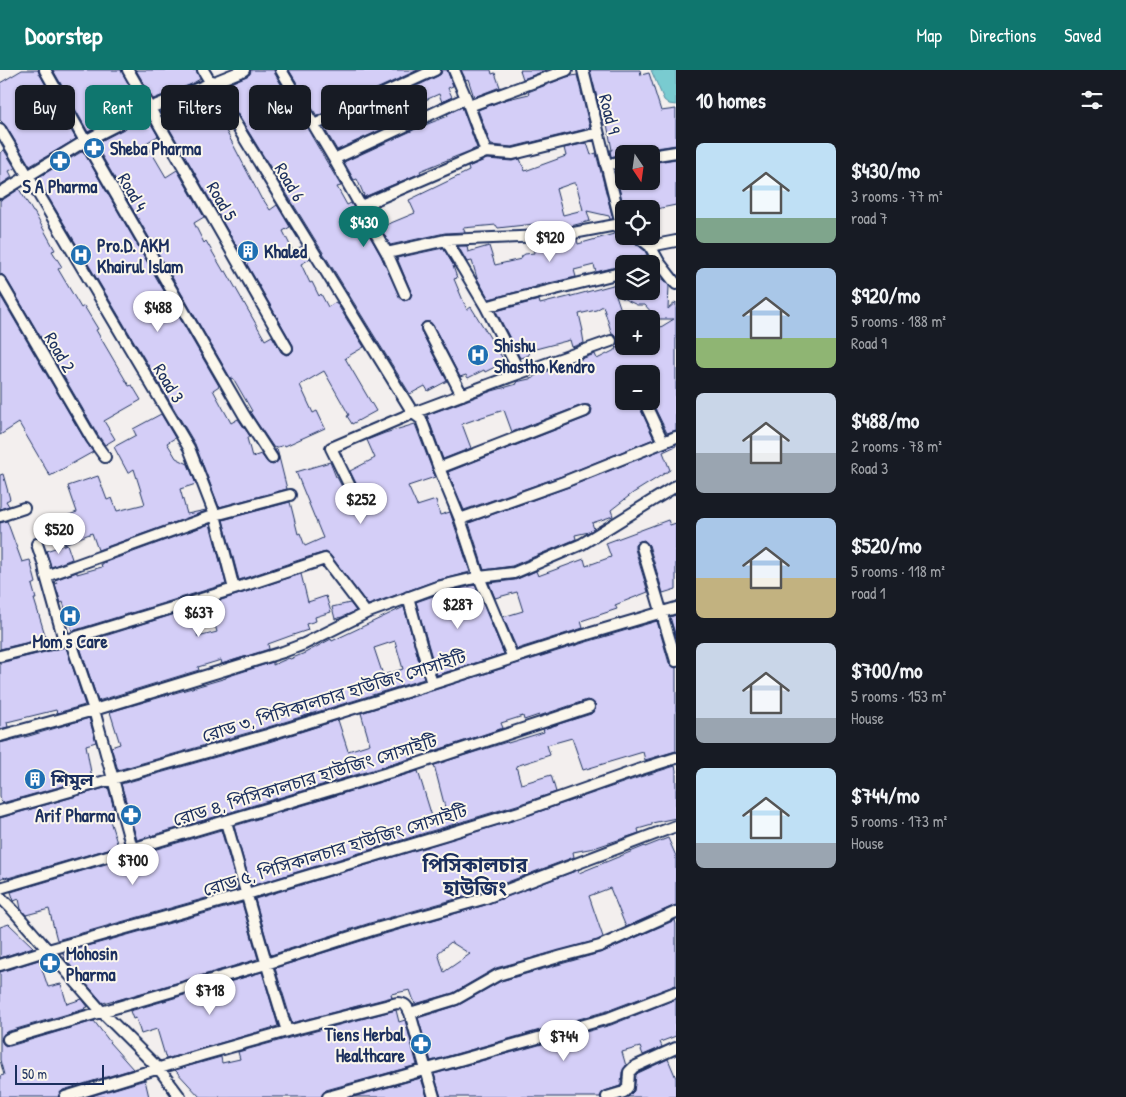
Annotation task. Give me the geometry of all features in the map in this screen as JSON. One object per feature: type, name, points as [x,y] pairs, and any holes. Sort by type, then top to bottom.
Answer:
[{"type":"street","name":"Road 4","points":[[45,70],[244,415],[272,458]]},
{"type":"street","name":"Road 5","points":[[128,70],[137,85]]},
{"type":"street","name":"Road 6","points":[[203,70],[413,413],[422,419],[439,468],[460,519],[479,577],[513,658]]},
{"type":"street","points":[[151,108],[244,70]]},
{"type":"street","points":[[281,70],[361,206],[387,253],[405,294]]},
{"type":"street","points":[[314,125],[435,70]]},
{"type":"street","points":[[454,70],[486,152]]},
{"type":"street","points":[[334,159],[468,102],[567,70]]},
{"type":"street","name":"Road 9","points":[[583,70],[615,200]]},
{"type":"street","name":"Road 5","points":[[151,110],[287,348]]},
{"type":"street","name":"Road 3","points":[[0,129],[189,448],[215,515],[234,588]]},
{"type":"street","points":[[0,193],[85,141],[107,130]]},
{"type":"street","points":[[361,206],[486,152],[513,154],[598,133]]},
{"type":"street","points":[[660,155],[676,152]]},
{"type":"street","points":[[606,165],[615,163]]},
{"type":"street","points":[[387,253],[446,240],[542,236],[615,227]]},
{"type":"street","points":[[446,240],[486,308],[520,373]]},
{"type":"street","points":[[653,255],[650,246],[676,241]]},
{"type":"street","points":[[660,268],[676,284]]},
{"type":"street","points":[[486,308],[615,274]]},
{"type":"street","name":"Road 2","points":[[0,281],[92,438],[105,456]]},
{"type":"street","points":[[427,328],[462,395]]},
{"type":"street","points":[[362,511],[331,448],[413,413],[611,340]]},
{"type":"street","points":[[648,410],[663,442]]},
{"type":"street","points":[[439,468],[584,411]]},
{"type":"street","points":[[460,519],[564,482],[676,437]]},
{"type":"street","points":[[0,736],[94,710],[283,652],[304,644],[366,613],[437,586],[479,577],[514,573],[582,544],[676,486]]},
{"type":"street","points":[[46,576],[215,515],[290,495]]},
{"type":"street","points":[[0,516],[24,508]]},
{"type":"street","points":[[37,544],[67,639],[94,710],[132,848]]},
{"type":"street","points":[[642,547],[676,660]]},
{"type":"street","points":[[0,656],[67,639],[324,559],[366,613]]},
{"type":"street","points":[[408,597],[432,684]]},
{"type":"street","name":"রোড ৩, পিসিকালচার হাউজিং সোসাইটি","points":[[0,811],[267,735],[676,608]]},
{"type":"street","name":"রোড ৪, পিসিকালচার হাউজিং সোসাইটি","points":[[0,888],[411,766],[588,707]]},
{"type":"street","name":"রোড ৫, পিসিকালচার হাউজিং সোসাইটি","points":[[0,965],[247,894],[518,812],[676,758]]},
{"type":"street","points":[[226,822],[287,1031]]},
{"type":"street","points":[[8,1039],[266,964],[372,930],[483,899],[676,826]]},
{"type":"street","points":[[0,897],[102,1012],[159,1069],[180,1097]]},
{"type":"street","points":[[410,1013],[456,999],[498,975],[600,946],[676,912]]},
{"type":"street","points":[[328,1097],[609,1018],[676,992]]},
{"type":"street","points":[[65,1097],[287,1031],[402,1003],[406,1005],[410,1013],[434,1097]]},
{"type":"street","points":[[607,1097],[624,1092],[628,1087],[629,1072],[634,1066],[676,1048]]},
{"type":"water","points":[[651,70],[676,70],[676,105],[669,104],[664,100]]},
{"type":"building","points":[[22,70],[38,70],[46,85],[15,85],[15,130],[71,130],[76,139],[30,166],[6,126],[0,120],[0,83]]},
{"type":"building","points":[[53,70],[121,70],[129,85],[85,85],[85,127],[75,109],[75,85],[61,85]]},
{"type":"building","points":[[136,70],[196,70],[200,79],[190,85],[161,85],[161,96],[153,99],[151,85],[145,85]]},
{"type":"building","points":[[251,70],[274,70],[281,85],[249,85],[249,130],[308,130],[341,186],[337,187],[347,205],[351,203],[381,256],[401,299],[404,301],[410,298],[412,294],[397,258],[443,248],[454,266],[457,278],[454,279],[467,310],[471,307],[505,362],[468,378],[466,375],[460,377],[433,325],[430,322],[424,322],[421,325],[421,331],[447,381],[428,391],[425,386],[410,394],[239,116],[239,85],[226,85],[250,74]]},
{"type":"building","points":[[289,70],[418,70],[385,85],[321,85],[321,114],[317,116],[311,106],[311,85],[298,85]]},
{"type":"building","points":[[442,70],[447,70],[453,86],[448,88],[452,97],[442,102],[439,94],[427,99],[427,85],[419,85],[441,74]]},
{"type":"building","points":[[461,70],[491,70],[492,74],[495,73],[500,87],[474,97],[468,79],[466,80]]},
{"type":"building","points":[[520,70],[547,70],[523,79]]},
{"type":"building","points":[[590,70],[640,70],[641,75],[649,73],[661,111],[676,109],[676,145],[660,147],[660,145],[615,145],[615,156],[611,157],[610,150],[612,150],[607,124],[604,125]]},
{"type":"building","points":[[577,75],[590,128],[512,147],[491,145],[478,110],[504,100],[529,94],[528,92]]},
{"type":"building","points":[[462,107],[477,148],[363,196],[357,179],[354,180],[344,162],[413,130],[427,130],[427,124],[448,116],[447,114]]},
{"type":"building","points":[[151,124],[158,136],[146,143],[166,177],[177,170],[204,217],[194,223],[204,243],[206,241],[224,272],[226,271],[265,340],[272,336],[281,352],[286,355],[293,351],[293,345],[170,130],[226,130],[262,200],[270,210],[277,205],[290,227],[283,231],[293,251],[302,246],[310,259],[301,264],[310,283],[312,282],[319,296],[321,294],[328,307],[336,302],[364,347],[345,358],[376,411],[352,424],[347,416],[349,415],[324,371],[300,385],[313,413],[317,411],[325,428],[285,446],[274,448],[250,412],[252,411],[233,378],[231,379],[95,144],[122,130],[151,130]]},
{"type":"building","points":[[325,130],[380,130],[337,150]]},
{"type":"building","points":[[587,143],[591,155],[596,153],[613,219],[610,219],[609,216],[587,211],[590,221],[567,227],[544,229],[543,223],[498,228],[496,225],[463,228],[465,232],[445,233],[390,245],[370,209],[375,207],[382,222],[384,221],[386,225],[415,213],[409,200],[469,171],[468,167],[487,159],[512,161],[520,159],[525,171],[566,156],[564,148]],"holes":[[[576,183],[583,210],[563,215],[556,189]]]},
{"type":"building","points":[[4,150],[15,168],[9,171],[12,177],[0,185],[0,153]]},
{"type":"building","points":[[83,151],[219,386],[213,390],[231,423],[238,419],[250,436],[247,438],[252,457],[261,454],[269,464],[273,465],[278,461],[279,457],[287,489],[219,507],[195,444],[37,178]]},
{"type":"building","points":[[676,159],[676,205],[660,208],[660,200],[622,200],[620,190],[660,190],[660,162]]},
{"type":"building","points":[[19,189],[55,250],[52,251],[62,267],[58,269],[81,308],[84,306],[98,329],[96,330],[129,386],[132,385],[141,400],[104,421],[115,439],[105,445],[6,278],[0,274],[0,200]]},
{"type":"building","points":[[613,232],[615,232],[615,245],[638,245],[647,255],[615,255],[615,267],[596,272],[594,265],[574,270],[576,277],[489,299],[477,278],[472,261],[467,262],[458,246],[467,246],[468,252],[489,246],[495,265],[521,259],[525,254],[534,253],[533,244],[577,239],[578,244],[614,234]]},
{"type":"building","points":[[660,276],[669,286],[668,309],[676,302],[676,430],[667,433],[656,410],[660,410],[660,365],[615,365],[615,410],[641,410],[654,439],[562,476],[464,510],[448,472],[588,417],[591,415],[592,409],[589,405],[582,405],[512,432],[504,410],[482,417],[462,424],[471,448],[443,459],[427,415],[492,391],[517,384],[516,382],[534,378],[534,376],[595,354],[597,359],[615,350],[615,355],[660,355],[660,328],[674,319],[660,319],[660,310],[649,310],[645,305],[637,305],[626,300],[660,300]]},
{"type":"building","points":[[615,284],[615,300],[618,300],[621,310],[615,310],[615,336],[612,334],[603,306],[596,310],[579,314],[584,343],[572,347],[570,340],[528,351],[529,355],[520,358],[496,311],[539,300],[540,304]]},
{"type":"building","points":[[0,295],[93,452],[50,476],[19,423],[0,435]]},
{"type":"building","points":[[161,414],[175,438],[167,443],[176,458],[188,464],[196,484],[180,489],[187,514],[206,511],[98,550],[92,533],[64,544],[54,521],[77,512],[68,486],[98,476],[107,500],[112,498],[117,511],[145,504],[134,469],[128,473],[114,447],[136,435],[133,429]]},
{"type":"building","points":[[415,424],[435,477],[408,486],[417,506],[436,500],[440,515],[450,512],[470,572],[435,581],[368,605],[326,552],[239,580],[223,520],[290,502],[298,534],[300,533],[305,546],[323,538],[296,472],[330,462],[356,514],[361,518],[365,517],[369,512],[368,508],[350,471],[375,458],[367,440]]},
{"type":"building","points":[[676,444],[676,446],[663,452],[670,470],[633,493],[611,510],[613,516],[592,523],[594,529],[575,535],[576,539],[512,566],[484,570],[469,523],[566,488]]},
{"type":"building","points":[[3,474],[10,499],[6,501],[9,506],[0,509],[0,475]]},
{"type":"building","points":[[668,520],[670,525],[676,523],[676,589],[663,593],[649,545],[644,540],[640,541],[635,545],[635,549],[648,592],[615,605],[617,609],[581,621],[583,628],[517,649],[503,617],[523,611],[517,592],[495,598],[489,583],[515,580],[536,571],[538,576],[584,559],[586,566],[611,557],[606,543]]},
{"type":"building","points":[[7,521],[22,562],[30,560],[36,583],[32,585],[36,599],[34,599],[46,638],[0,649],[0,523]]},
{"type":"building","points":[[210,524],[226,584],[72,631],[63,602],[61,603],[55,580],[77,572],[77,574],[102,567],[101,564],[103,563]]},
{"type":"building","points":[[67,544],[72,559],[51,567],[46,551]]},
{"type":"building","points":[[301,574],[308,602],[326,596],[331,612],[315,617],[316,621],[306,624],[308,630],[268,644],[269,649],[222,664],[221,660],[198,667],[199,670],[98,701],[79,644],[191,609],[198,637],[217,632],[209,604]]},
{"type":"building","points":[[475,585],[504,654],[437,675],[416,602]]},
{"type":"building","points":[[350,603],[356,611],[335,619],[332,607]]},
{"type":"building","points":[[404,607],[424,679],[265,728],[118,770],[111,747],[120,744],[110,712],[226,678],[273,662],[273,665],[305,653],[331,639],[332,641]],"holes":[[[395,641],[403,669],[383,675],[374,648]]]},
{"type":"building","points":[[676,615],[676,637],[670,617]]},
{"type":"building","points":[[657,621],[669,663],[676,668],[676,751],[645,760],[643,752],[583,770],[572,738],[547,745],[550,755],[516,766],[521,784],[551,775],[556,792],[251,886],[234,826],[418,771],[434,823],[448,819],[434,765],[544,732],[543,729],[591,714],[596,705],[587,700],[539,716],[524,720],[523,716],[501,723],[503,728],[431,752],[430,748],[412,753],[414,758],[137,840],[121,784],[269,742],[338,720],[348,751],[370,744],[361,713]]},
{"type":"building","points":[[66,647],[85,705],[57,713],[56,710],[7,722],[8,727],[0,729],[0,663]]},
{"type":"building","points":[[89,718],[96,742],[86,745],[92,778],[2,803],[0,796],[0,743]]},
{"type":"building","points":[[675,766],[676,818],[652,823],[652,825],[638,829],[639,833],[594,848],[573,852],[574,857],[481,892],[370,923],[271,955],[255,899],[521,818]]},
{"type":"building","points":[[108,787],[114,809],[107,811],[118,846],[0,879],[0,818]]},
{"type":"building","points":[[221,830],[238,889],[57,940],[49,909],[26,915],[21,909],[19,899],[14,901],[11,892]]},
{"type":"building","points":[[668,838],[676,856],[676,905],[626,927],[610,888],[589,896],[603,937],[598,940],[496,968],[453,993],[415,1004],[410,990],[391,994],[392,997],[292,1023],[275,968],[485,905],[578,870],[579,873]],"holes":[[[451,942],[470,954],[444,972],[438,953]]]},
{"type":"building","points":[[242,903],[258,959],[114,1001],[103,1003],[65,959],[63,953]]},
{"type":"building","points":[[675,920],[676,985],[607,1011],[431,1061],[418,1018],[459,1005],[501,981],[603,952]]},
{"type":"building","points":[[9,924],[33,947],[0,958],[0,927]]},
{"type":"building","points":[[39,960],[48,987],[61,984],[67,1004],[82,999],[88,1007],[6,1032],[1,1040],[3,1044],[10,1046],[94,1021],[109,1042],[133,1069],[63,1090],[58,1097],[0,1097],[0,1076],[4,1075],[0,1060],[0,972]]},
{"type":"building","points":[[262,972],[278,1026],[166,1059],[157,1029],[141,1034],[136,1018],[133,1019],[130,1011],[198,991],[200,1000],[218,994],[216,986]]},
{"type":"building","points":[[676,999],[676,1036],[660,1042],[662,1047],[643,1055],[640,1047],[622,1052],[626,1066],[622,1072],[621,1084],[605,1091],[600,1097],[441,1097],[434,1074],[611,1025]]},
{"type":"building","points":[[396,1010],[399,1022],[405,1020],[417,1065],[326,1090],[321,1097],[200,1097],[175,1070],[221,1057],[222,1063],[240,1059],[238,1052]]},
{"type":"building","points":[[668,1059],[676,1078],[676,1097],[628,1097],[634,1091],[636,1075],[638,1073]]},
{"type":"building","points":[[421,1078],[427,1097],[353,1097]]},
{"type":"building","points":[[145,1080],[149,1097],[88,1097]]},
{"type":"place","name":"Sheba Pharma","points":[[94,148]]},
{"type":"place","name":"S A Pharma","points":[[60,161]]},
{"type":"place","name":"Khaled","points":[[248,251]]},
{"type":"place","name":"Pro.D. AKM Khairul Islam","points":[[81,255]]},
{"type":"place","name":"Shishu Shastho Kendro","points":[[478,355]]},
{"type":"place","name":"Mom's Care","points":[[70,616]]},
{"type":"place","name":"শিমুল","points":[[35,779]]},
{"type":"place","name":"Arif Pharma","points":[[131,815]]},
{"type":"place","name":"Mohosin Pharma","points":[[50,963]]},
{"type":"place","name":"Tiens Herbal Healthcare","points":[[421,1044]]},
{"type":"district","name":"পিসিকালচার হাউজিং","points":[[475,876]]}]
